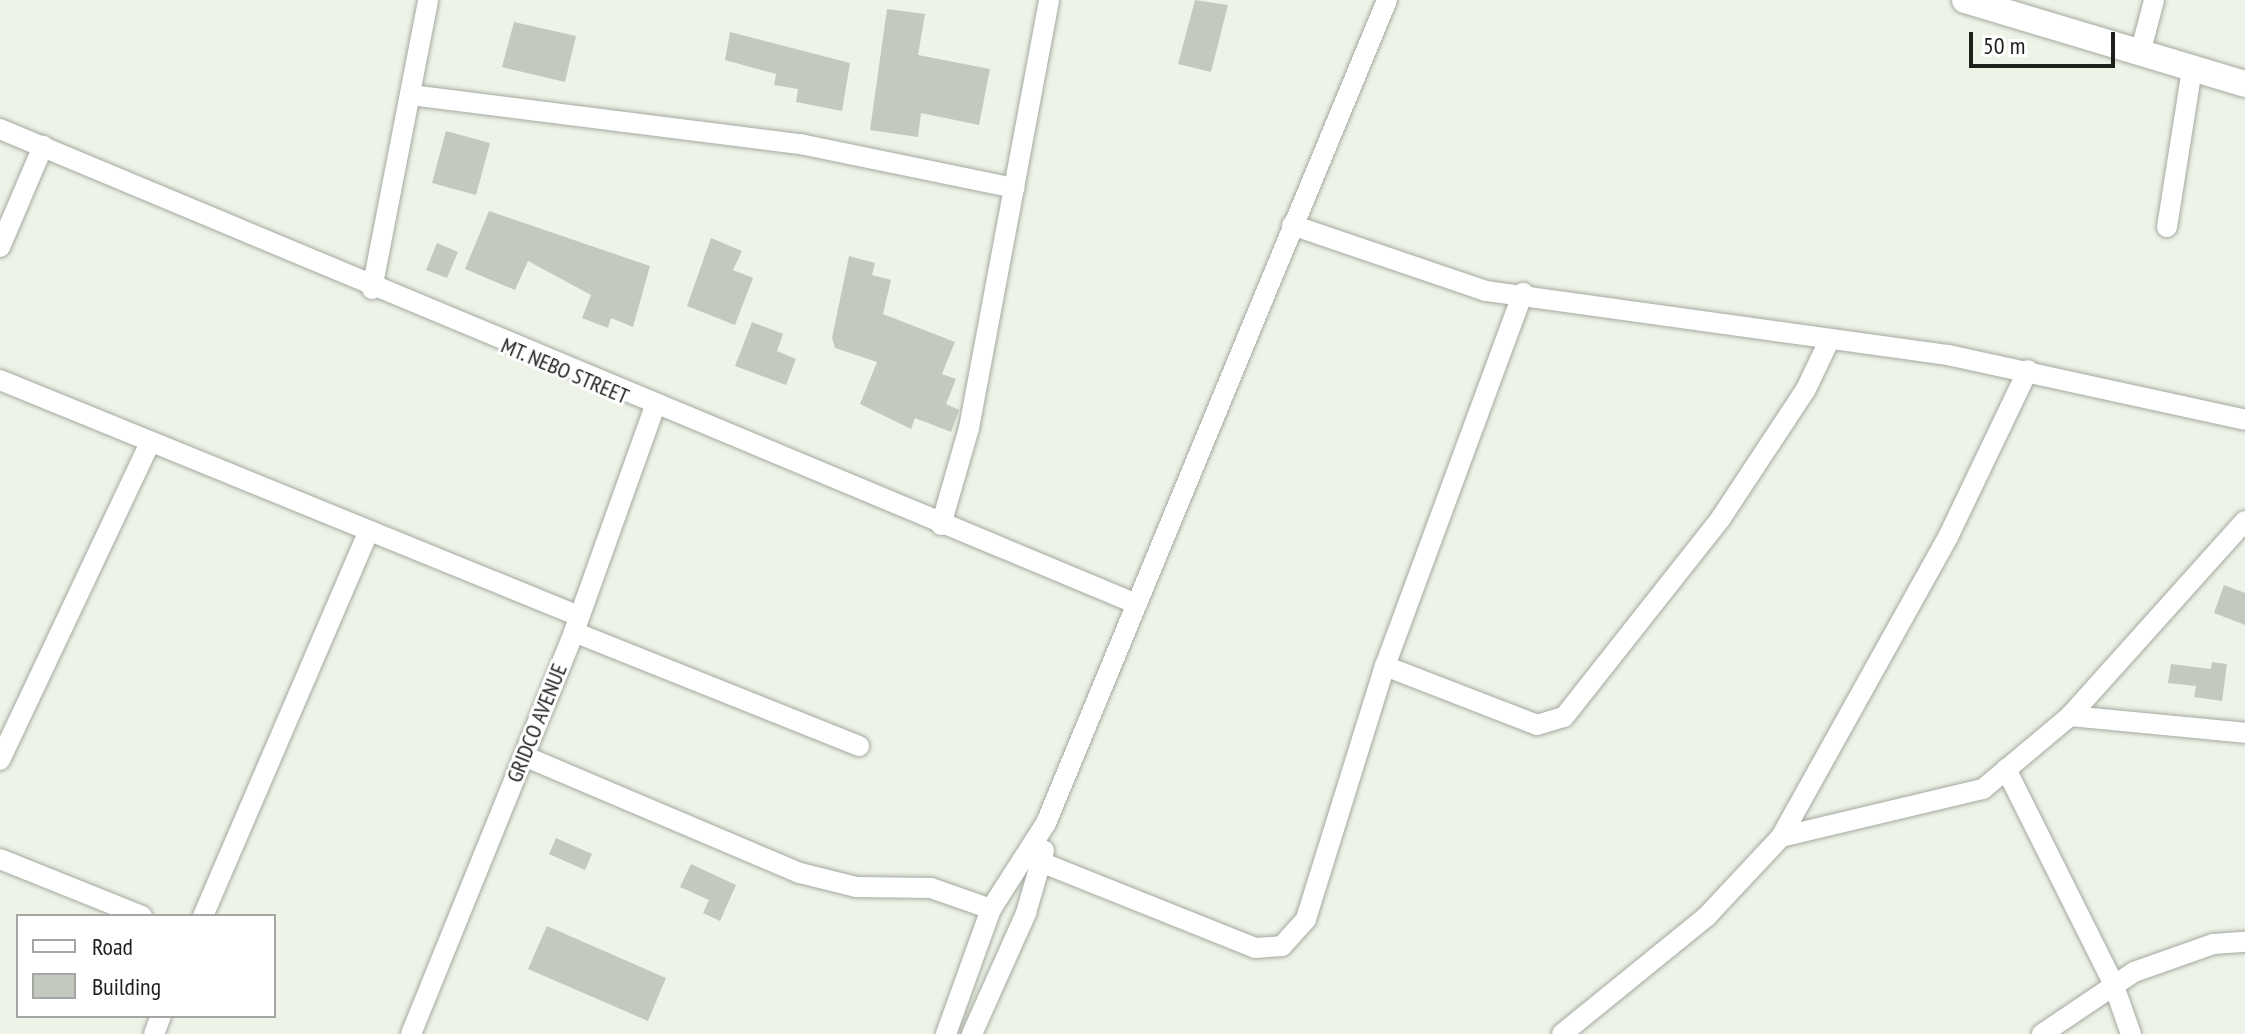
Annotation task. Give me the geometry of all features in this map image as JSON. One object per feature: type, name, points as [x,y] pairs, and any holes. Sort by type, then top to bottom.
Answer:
[{"type":"main road","points":[[1965,0],[2141,50],[2192,70],[2245,84]]},
{"type":"main road","points":[[2141,50],[2245,67]]},
{"type":"street","points":[[372,289],[428,0]]},
{"type":"street","points":[[941,525],[969,428],[1049,0]]},
{"type":"street","points":[[946,1034],[991,909],[1046,823],[1134,603],[1387,0]]},
{"type":"street","points":[[2141,50],[2154,0]]},
{"type":"street","points":[[2167,227],[2192,70]]},
{"type":"street","points":[[411,95],[800,144],[1015,188]]},
{"type":"street","name":"MT. NEBO STREET","points":[[0,129],[654,408],[1134,603]]},
{"type":"street","points":[[0,247],[43,146]]},
{"type":"street","points":[[1292,225],[1455,283],[2028,370],[2245,420]]},
{"type":"street","points":[[1043,863],[1255,948],[1282,946],[1306,919],[1385,666],[1523,293]]},
{"type":"street","points":[[1385,666],[1537,725],[1564,717],[1721,518],[1806,389],[1830,339]]},
{"type":"street","points":[[1562,1034],[1707,916],[1781,837],[1948,537],[2028,370]]},
{"type":"street","points":[[0,380],[368,533],[859,746]]},
{"type":"street","name":"GRIDCO AVENUE","points":[[411,1034],[576,624],[654,408]]},
{"type":"street","points":[[0,760],[150,442]]},
{"type":"street","points":[[1781,837],[1983,789],[2070,716],[2245,521]]},
{"type":"street","points":[[204,914],[368,533]]},
{"type":"street","points":[[2070,716],[2245,733]]},
{"type":"street","points":[[524,756],[800,873],[856,887],[931,888],[991,909]]},
{"type":"street","points":[[2006,769],[2113,983],[2131,1034]]},
{"type":"street","points":[[972,1034],[1043,863],[1046,823]]},
{"type":"street","points":[[0,859],[137,914]]},
{"type":"street","points":[[2042,1034],[2113,983],[2213,944],[2245,942]]},
{"type":"building","points":[[1195,0],[1228,5],[1211,72],[1178,64]]},
{"type":"building","points":[[887,9],[925,14],[918,55],[990,69],[979,125],[921,113],[918,137],[870,130]]},
{"type":"building","points":[[514,22],[576,36],[565,82],[502,67]]},
{"type":"building","points":[[730,32],[850,63],[842,111],[796,102],[798,89],[774,85],[776,74],[725,60]]},
{"type":"building","points":[[446,131],[490,143],[476,195],[432,183]]},
{"type":"building","points":[[489,211],[650,266],[633,327],[611,318],[608,328],[582,318],[591,295],[528,261],[515,290],[465,269]]},
{"type":"building","points":[[711,238],[742,251],[733,270],[753,278],[735,325],[687,306]]},
{"type":"building","points":[[437,243],[458,252],[447,278],[426,270]]},
{"type":"building","points":[[849,256],[875,263],[872,275],[891,280],[883,314],[955,342],[942,374],[956,379],[946,404],[959,410],[951,432],[915,418],[911,429],[860,404],[877,362],[835,348],[832,338]]},
{"type":"building","points":[[752,322],[783,334],[777,351],[796,359],[786,385],[735,366]]},
{"type":"building","points":[[2224,585],[2245,593],[2245,625],[2214,613]]},
{"type":"building","points":[[2212,662],[2227,664],[2222,701],[2194,697],[2196,686],[2168,683],[2171,664],[2211,669]]},
{"type":"building","points":[[556,838],[592,854],[585,870],[549,854]]},
{"type":"building","points":[[691,864],[736,885],[720,921],[703,913],[709,900],[680,887]]},
{"type":"building","points":[[547,926],[666,978],[648,1021],[528,969]]}]
